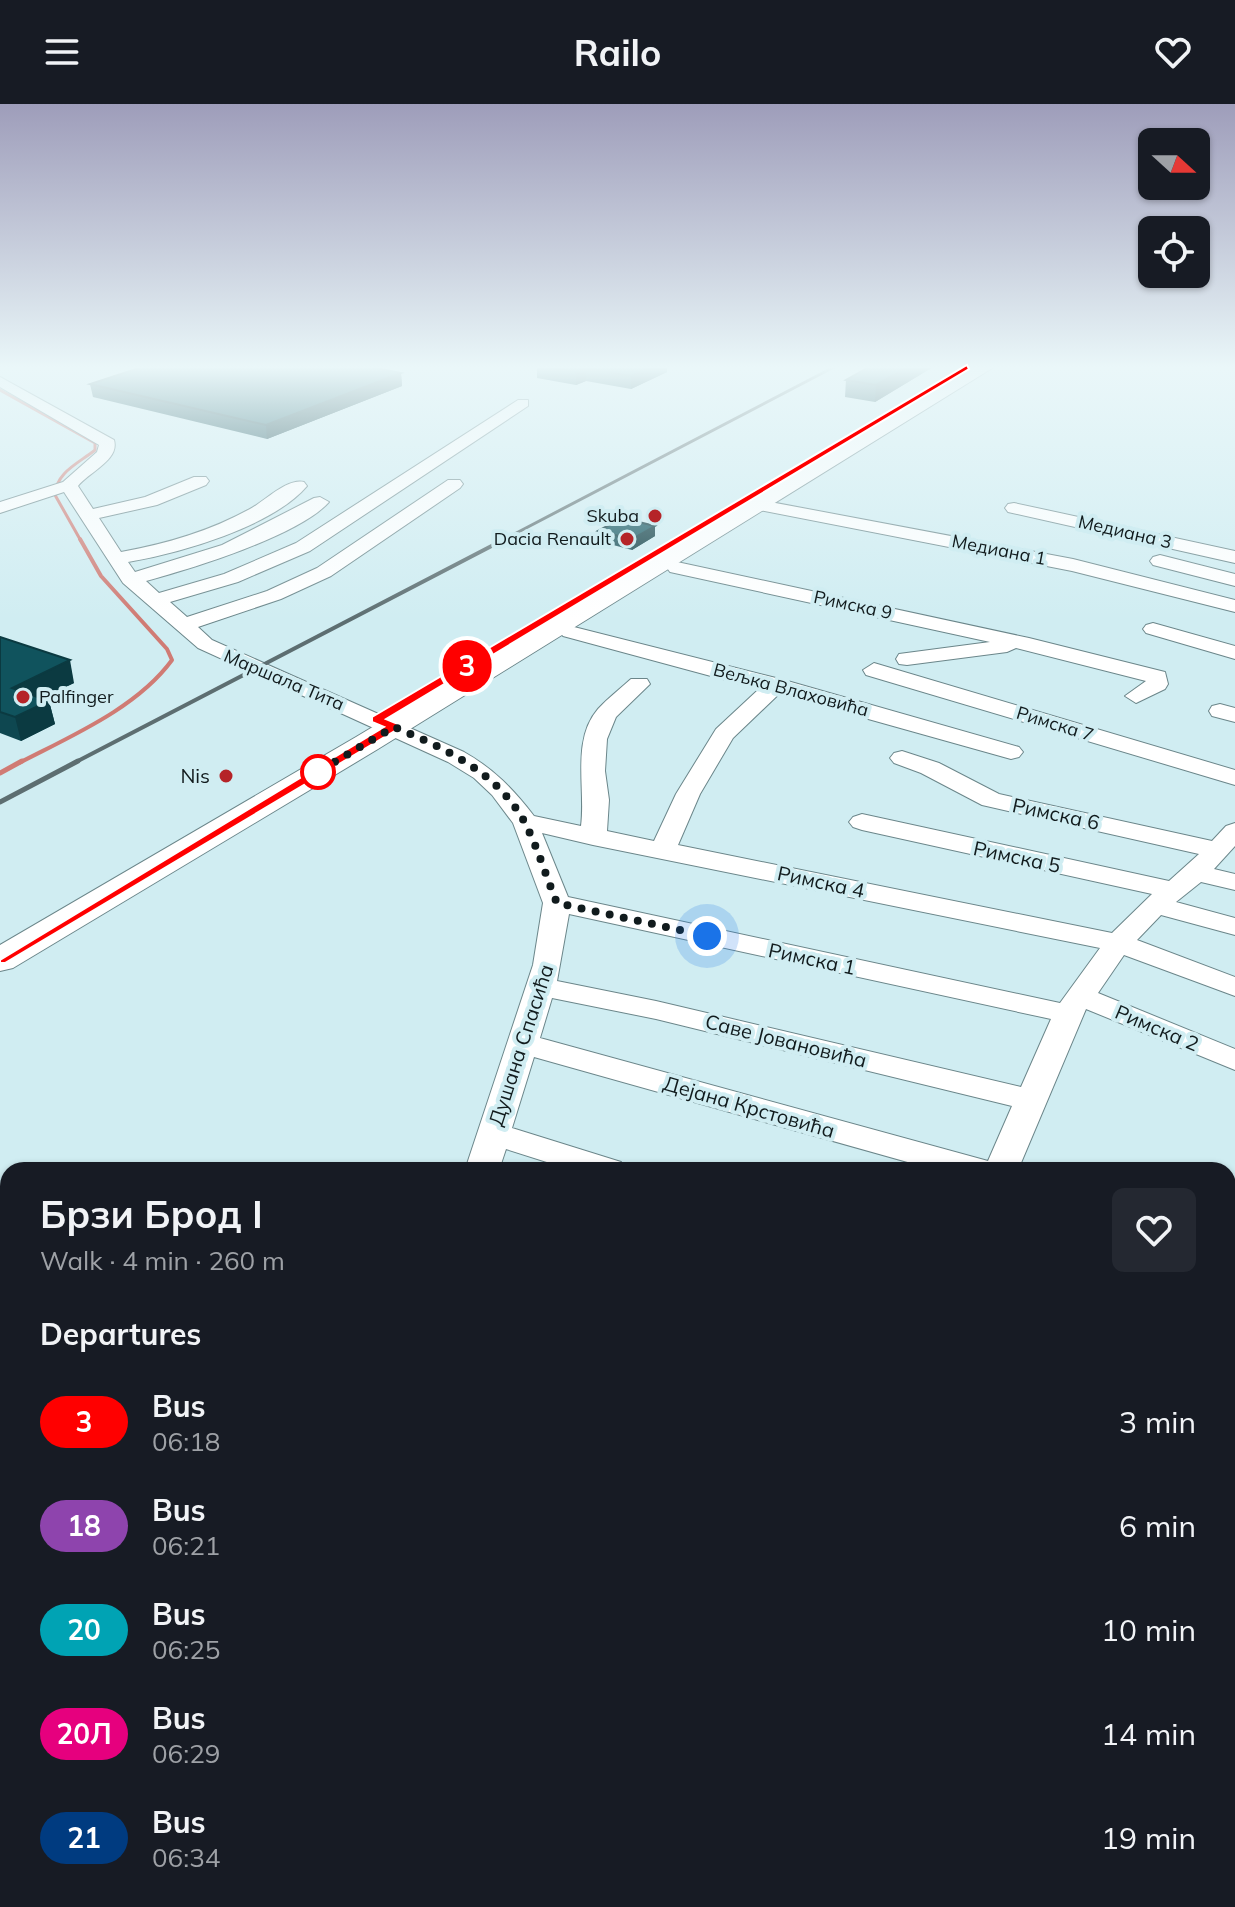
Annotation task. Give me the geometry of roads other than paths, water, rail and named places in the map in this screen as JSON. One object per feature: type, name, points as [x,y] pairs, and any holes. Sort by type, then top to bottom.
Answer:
[{"type":"main road","points":[[0,960],[829,451]]},
{"type":"main road","points":[[0,940],[385,723],[848,451]]},
{"type":"street","points":[[0,508],[58,488],[106,451]]},
{"type":"street","points":[[153,601],[231,578],[303,547],[449,451]]},
{"type":"street","points":[[90,515],[163,497],[200,481]]},
{"type":"street","points":[[182,625],[238,608],[304,582],[339,563],[454,484]]},
{"type":"street","points":[[116,559],[188,543],[226,528],[298,486]]},
{"type":"street","name":"Маршала Тита","points":[[58,488],[90,515],[130,579],[217,652],[385,723]]},
{"type":"street","points":[[130,579],[190,565],[247,544],[320,502]]},
{"type":"street","name":"Медиана 1","points":[[760,505],[1073,565],[1235,606]]},
{"type":"street","name":"Медиана 3","points":[[1014,508],[1235,557]]},
{"type":"street","points":[[1037,533],[1235,580]]},
{"type":"street","name":"Римска 9","points":[[677,568],[1029,644],[1157,677],[1157,684],[1136,696]]},
{"type":"street","points":[[1153,629],[1235,653]]},
{"type":"street","name":"Вељка Влаховића","points":[[570,632],[776,685],[1011,752]]},
{"type":"street","name":"Римска 9","points":[[907,659],[1029,644]]},
{"type":"street","name":"Римска 7","points":[[874,670],[1235,778]]},
{"type":"street","points":[[593,837],[597,800],[593,771],[595,739],[606,714],[639,684]]},
{"type":"street","points":[[663,850],[688,794],[724,734],[776,685]]},
{"type":"street","name":"Душана Спасића","points":[[385,723],[483,773],[501,790],[525,822],[557,903],[542,987],[521,1043],[484,1162]]},
{"type":"street","name":"Римска 6","points":[[902,758],[930,768],[991,800],[1226,840]]},
{"type":"street","name":"Римска 4","points":[[525,822],[1118,943],[1235,987]]},
{"type":"street","name":"Римска 5","points":[[862,822],[1175,889]]},
{"type":"street","points":[[1004,1162],[1074,1005],[1118,943],[1226,840]]},
{"type":"street","points":[[1175,889],[1235,882]]},
{"type":"street","points":[[1175,889],[1235,927]]},
{"type":"street","name":"Римска 1","points":[[557,903],[1074,1005]]},
{"type":"street","name":"Саве Јовановића","points":[[542,987],[656,1010],[1030,1100]]},
{"type":"street","name":"Римска 2","points":[[1074,1005],[1235,1060]]},
{"type":"street","name":"Дејана Крстовића","points":[[521,1043],[948,1162]]},
{"type":"street","points":[[493,1133],[584,1162]]},
{"type":"waterway","points":[[81,541],[55,495],[56,487],[64,474],[93,451]]},
{"type":"waterway","points":[[19,763],[122,707],[141,693],[172,660],[167,649],[101,576],[80,539]]},
{"type":"waterway","points":[[0,773],[22,761]]},
{"type":"railway","points":[[501,541],[673,451]]},
{"type":"railway","points":[[74,763],[505,539]]},
{"type":"railway","points":[[0,802],[78,761]]},
{"type":"place","name":"Skuba","points":[[655,516]]},
{"type":"place","name":"Dacia Renault","points":[[627,539]]},
{"type":"place","name":"Palfinger","points":[[23,697]]},
{"type":"place","name":"Nis","points":[[226,776]]}]
